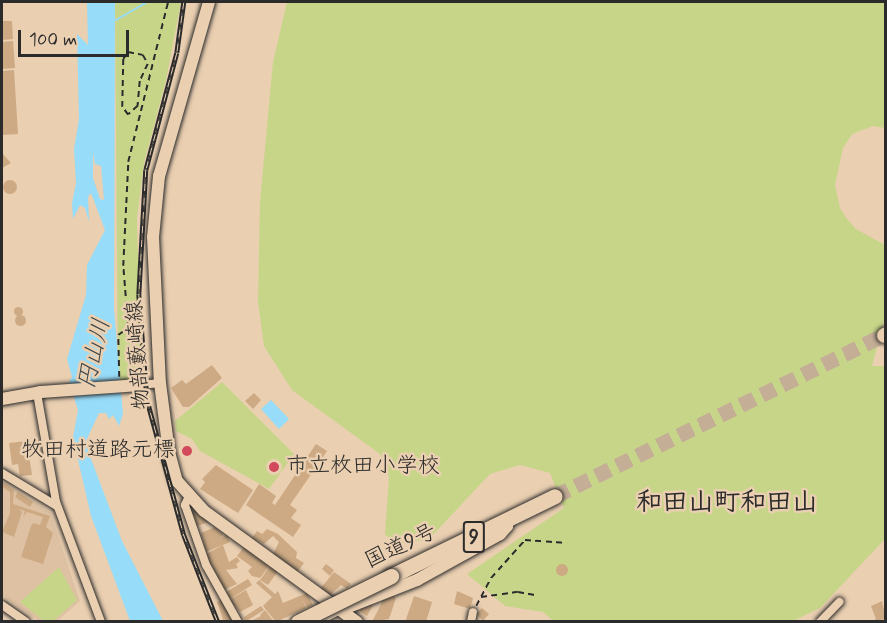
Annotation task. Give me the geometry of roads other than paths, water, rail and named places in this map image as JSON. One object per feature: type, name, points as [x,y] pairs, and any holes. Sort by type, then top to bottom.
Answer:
[{"type":"highway","name":"国道9号","points":[[298,621],[555,496]]},
{"type":"main road","name":"物部藪崎線","points":[[209,2],[159,176],[153,237],[160,383],[169,452],[177,482],[189,496],[239,539],[357,621]]},
{"type":"main road","points":[[2,399],[38,392],[141,385]]},
{"type":"main road","points":[[341,610],[417,580],[500,534],[507,526],[504,521]]},
{"type":"street","points":[[141,385],[160,383]]},
{"type":"street","points":[[38,392],[57,506],[101,621]]},
{"type":"street","points":[[2,473],[57,506]]},
{"type":"street","points":[[189,496],[185,505],[206,565],[238,621]]},
{"type":"street","points":[[820,621],[839,602]]},
{"type":"street","points":[[2,605],[26,621]]},
{"type":"street","points":[[317,621],[341,610]]},
{"type":"street","points":[[471,621],[473,612]]},
{"type":"water","name":"円山川","points":[[87,2],[115,2],[114,309],[123,414],[119,426],[113,415],[109,419],[106,413],[99,413],[85,443],[122,541],[163,621],[130,621],[91,516],[73,438],[78,410],[69,382],[72,377],[67,359],[86,295],[87,265],[105,230],[91,193],[88,197],[89,222],[85,208],[80,205],[73,219],[72,203],[76,183],[74,149],[79,119],[77,34],[88,45]],"holes":[[[93,153],[95,164],[101,166],[104,200],[100,199],[93,178]]]},
{"type":"water","points":[[271,400],[289,419],[279,429],[261,409]]},
{"type":"waterway","points":[[116,20],[147,2]]},
{"type":"tunnel","points":[[555,496],[884,335]]},
{"type":"railway","points":[[184,2],[177,53],[146,170],[139,294],[147,399],[184,535],[218,622]]},
{"type":"place","name":"牧田村道路元標","points":[[187,451]]},
{"type":"place","name":"市立枚田小学校","points":[[274,467]]},
{"type":"district","name":"和田山町和田山","points":[[727,504]]}]
